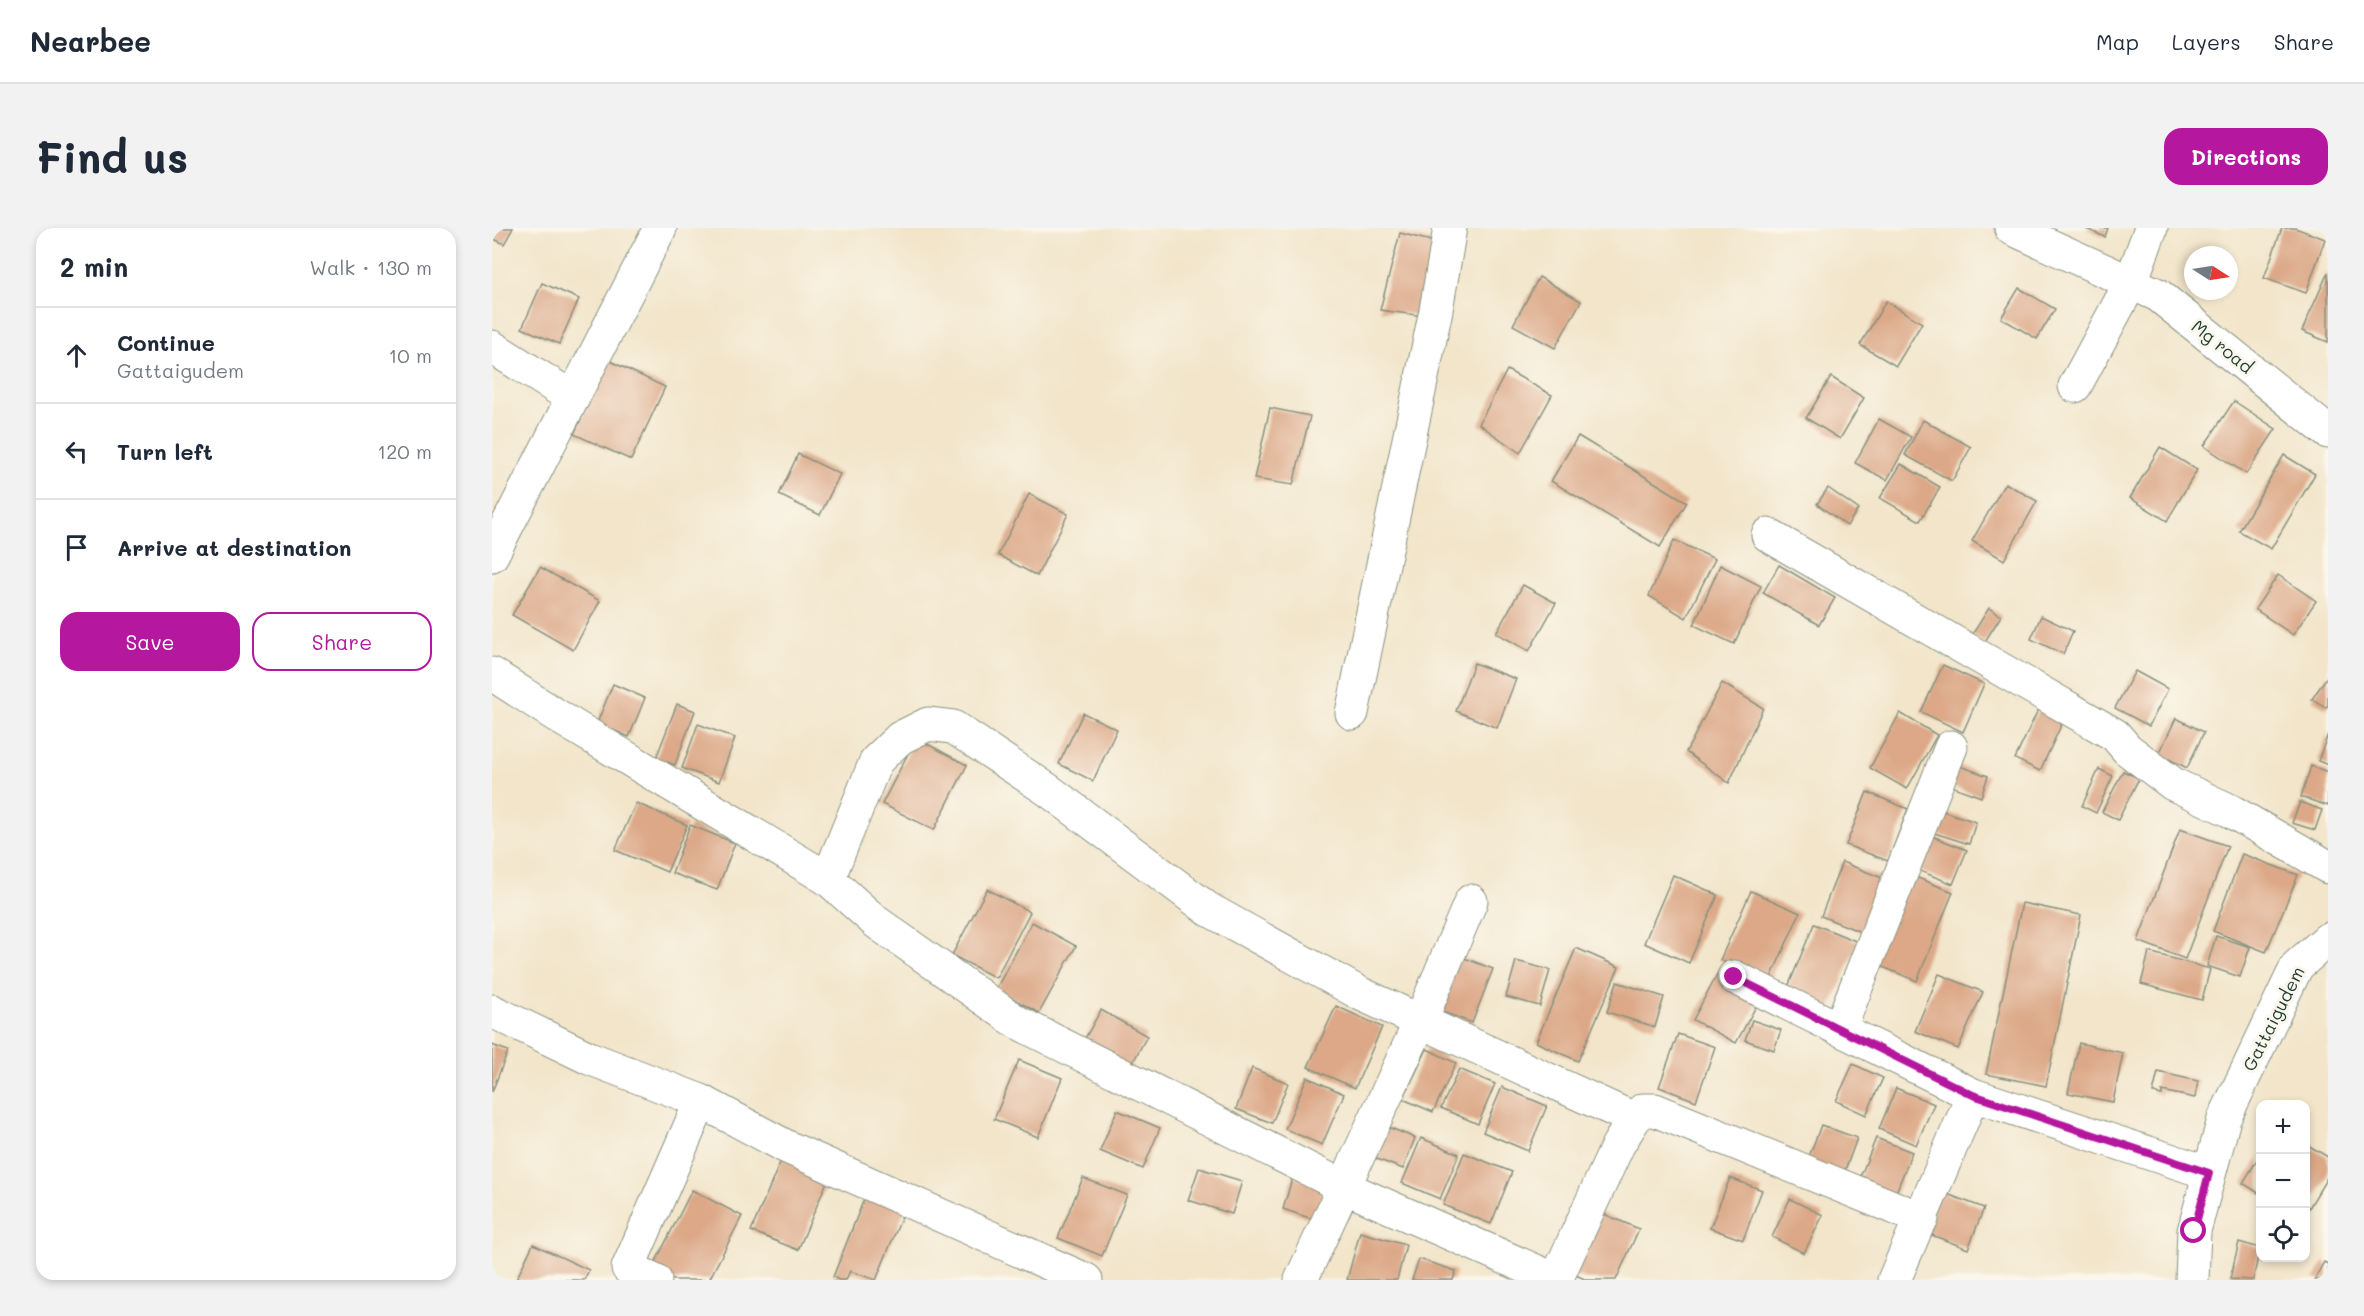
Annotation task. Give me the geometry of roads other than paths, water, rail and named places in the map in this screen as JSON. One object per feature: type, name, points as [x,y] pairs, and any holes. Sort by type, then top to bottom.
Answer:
[{"type":"street","points":[[1352,713],[1436,310],[1450,228]]},
{"type":"street","name":"Mg road","points":[[2011,228],[2158,295],[2328,432]]},
{"type":"street","points":[[2075,386],[2131,282],[2151,228]]},
{"type":"street","points":[[492,555],[573,398],[654,230]]},
{"type":"street","points":[[492,347],[573,398]]},
{"type":"street","points":[[1768,535],[2115,735],[2127,749],[2173,784],[2229,810],[2328,867]]},
{"type":"street","points":[[492,674],[562,719],[828,879],[876,922],[1017,1022],[1344,1187],[1556,1280],[1618,1145],[1634,1119],[1643,1110],[1655,1110],[1922,1219]]},
{"type":"street","points":[[828,879],[876,761],[900,738],[928,724],[953,727],[1048,790],[1208,909],[1360,994],[1634,1119]]},
{"type":"street","points":[[1840,1028],[1952,747]]},
{"type":"street","points":[[1301,1280],[1420,1022],[1471,901]]},
{"type":"street","name":"Gattaigudem","points":[[2192,1280],[2194,1231],[2224,1119],[2297,966],[2328,939]]},
{"type":"street","points":[[1734,977],[1973,1095],[2209,1173]]},
{"type":"street","points":[[492,1011],[589,1058],[701,1101],[787,1147],[1086,1280]]},
{"type":"street","points":[[1894,1280],[1973,1095]]},
{"type":"street","points":[[635,1276],[701,1101]]}]
